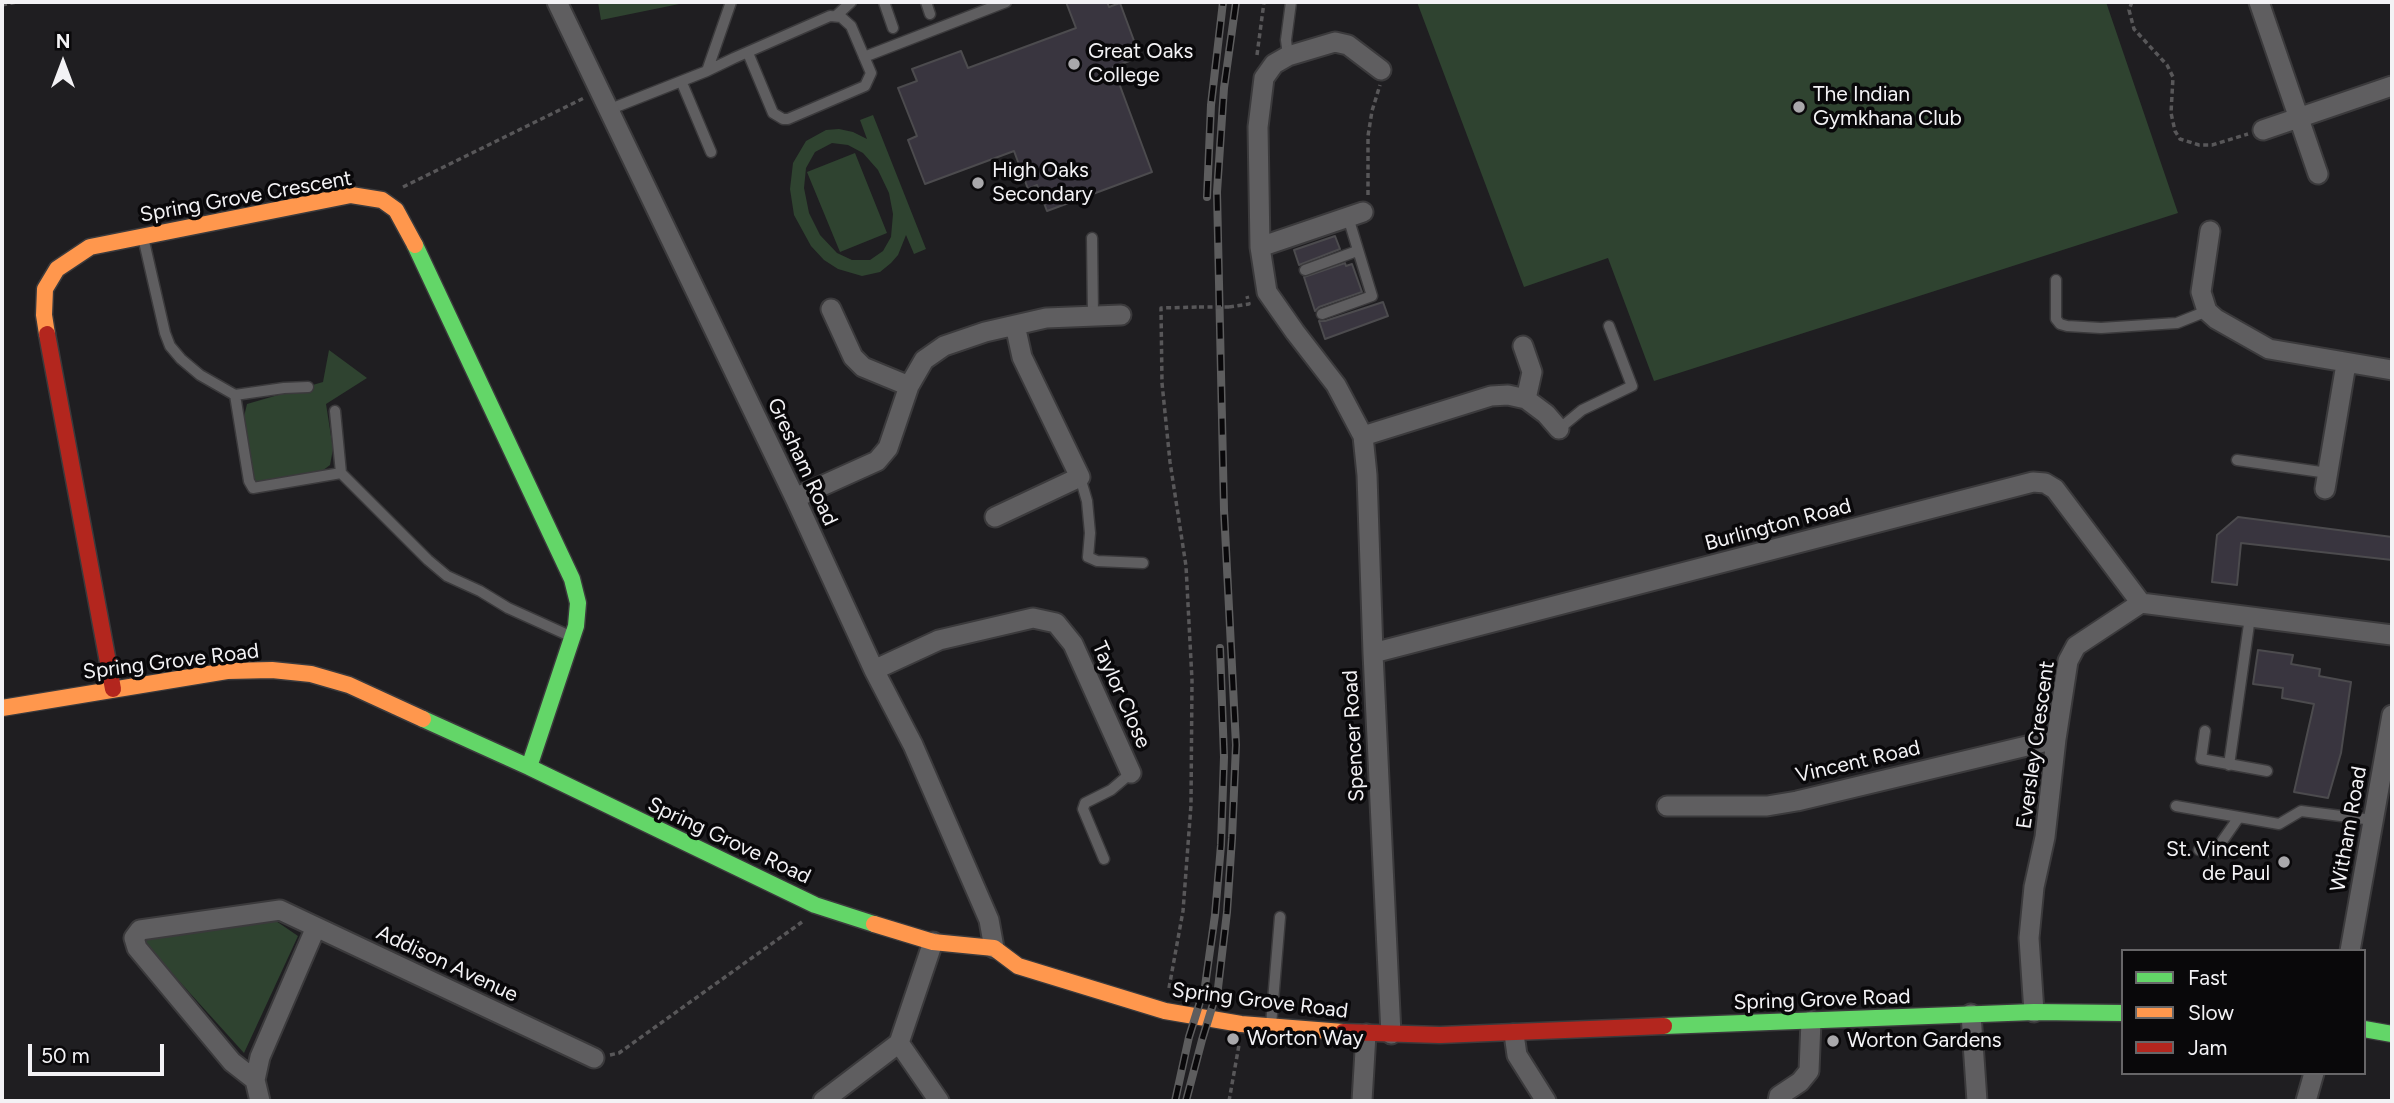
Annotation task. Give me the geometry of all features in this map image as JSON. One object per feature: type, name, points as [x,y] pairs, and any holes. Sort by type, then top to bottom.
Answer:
[{"type":"main road","name":"Spring Grove Crescent","points":[[113,689],[44,316],[45,289],[57,269],[90,247],[351,195],[382,200],[396,210],[408,229],[572,579],[578,603],[576,626],[529,767]]},
{"type":"main road","name":"Spring Grove Road","points":[[2,709],[228,671],[272,670],[311,674],[349,685],[529,767],[815,905],[933,942],[994,948],[1018,966],[1165,1011],[1241,1024],[1366,1034],[1514,1034],[1971,1014],[2121,1013]]},
{"type":"main road","points":[[2366,1029],[2392,1034]]},
{"type":"street","name":"Gresham Road","points":[[557,2],[795,498],[874,670],[913,745],[989,920],[994,948]]},
{"type":"street","points":[[2259,2],[2318,174]]},
{"type":"street","name":"Spencer Road","points":[[1381,69],[1348,45],[1335,42],[1288,56],[1274,64],[1264,78],[1258,127],[1257,183],[1260,247],[1268,292],[1294,332],[1336,385],[1363,436],[1367,475],[1391,1034]]},
{"type":"street","points":[[2263,130],[2392,86]]},
{"type":"street","points":[[1260,247],[1355,215]]},
{"type":"street","points":[[2210,231],[2201,292],[2207,311],[2230,328],[2269,349],[2392,370]]},
{"type":"street","points":[[831,309],[853,357],[863,367],[909,386]]},
{"type":"street","points":[[795,498],[877,461],[895,433],[909,386],[924,360],[944,346],[985,332],[1046,318],[1121,315]]},
{"type":"street","points":[[995,517],[1080,477],[1022,357],[1015,325]]},
{"type":"street","points":[[1523,346],[1531,372],[1526,399]]},
{"type":"street","points":[[2327,481],[2346,364]]},
{"type":"street","points":[[1363,436],[1491,396],[1508,395],[1526,399],[1546,414],[1559,429]]},
{"type":"street","name":"Burlington Road","points":[[1373,653],[2033,482],[2045,483],[2055,489],[2141,603]]},
{"type":"street","points":[[2141,603],[2392,635]]},
{"type":"street","name":"Eversley Crescent","points":[[2034,1012],[2029,937],[2068,661],[2076,646],[2141,603]]},
{"type":"street","name":"Taylor Close","points":[[874,670],[939,640],[1033,618],[1056,623],[1073,644],[1131,773]]},
{"type":"street","name":"Witham Road","points":[[2350,949],[2392,715]]},
{"type":"street","name":"Vincent Road","points":[[1667,806],[1767,806],[1797,801],[2056,739]]},
{"type":"street","name":"Addison Avenue","points":[[255,1080],[232,1062],[137,948],[134,938],[139,930],[279,910],[594,1058]]},
{"type":"street","points":[[260,1101],[255,1080],[260,1058],[316,927]]},
{"type":"street","points":[[823,1101],[899,1043],[933,942]]},
{"type":"street","points":[[1971,1014],[1977,1101]]},
{"type":"street","points":[[1778,1101],[1779,1096],[1800,1082],[1809,1070],[1811,1021]]},
{"type":"street","points":[[1362,1101],[1366,1034]]},
{"type":"street","points":[[1514,1034],[1517,1055],[1546,1101]]},
{"type":"street","points":[[899,1043],[939,1101]]},
{"type":"street","points":[[2306,1101],[2313,1075]]},
{"type":"lane","points":[[707,71],[731,2]]},
{"type":"lane","points":[[836,16],[851,2]]},
{"type":"lane","points":[[884,2],[893,28]]},
{"type":"lane","points":[[926,2],[930,14]]},
{"type":"lane","points":[[864,57],[1006,2]]},
{"type":"lane","points":[[1288,56],[1286,40],[1291,2]]},
{"type":"lane","points":[[608,110],[682,83],[748,52],[830,16],[847,21],[851,26],[871,73],[865,86],[788,119],[773,113],[748,52]]},
{"type":"lane","points":[[682,83],[712,152]]},
{"type":"lane","points":[[1322,314],[1373,296],[1357,251],[1355,215]]},
{"type":"lane","points":[[143,237],[165,333],[170,346],[181,359],[200,375],[235,394],[308,387]]},
{"type":"lane","points":[[1092,238],[1093,316]]},
{"type":"lane","points":[[1305,270],[1357,251]]},
{"type":"lane","points":[[2056,280],[2056,319],[2067,326],[2101,328],[2177,323],[2207,311]]},
{"type":"lane","points":[[1559,429],[1582,410],[1632,386],[1609,326]]},
{"type":"lane","points":[[235,394],[249,481],[253,488],[341,473]]},
{"type":"lane","points":[[335,411],[341,473],[428,561],[447,576],[508,608],[573,637]]},
{"type":"lane","points":[[2237,460],[2327,481]]},
{"type":"lane","points":[[1080,477],[1087,501],[1090,533],[1088,556],[1097,561],[1143,563]]},
{"type":"lane","points":[[2229,765],[2250,617]]},
{"type":"lane","points":[[2205,731],[2201,759],[2267,771]]},
{"type":"lane","points":[[1104,859],[1083,809],[1085,803],[1111,790],[1131,773]]},
{"type":"lane","points":[[2176,806],[2278,824],[2286,822],[2301,811],[2373,820]]},
{"type":"lane","points":[[2199,850],[2214,853],[2239,817]]},
{"type":"lane","points":[[1271,1027],[1280,917]]},
{"type":"path","points":[[2,5],[17,2]]},
{"type":"path","points":[[2129,2],[2134,29],[2167,65],[2173,77],[2171,113],[2175,131],[2180,139],[2199,145],[2212,145],[2263,130]]},
{"type":"path","points":[[1355,215],[1368,198],[1371,111],[1381,83],[1381,69]]},
{"type":"path","points":[[382,200],[414,179],[599,91]]},
{"type":"path","points":[[1165,1011],[1183,911],[1191,805],[1192,680],[1186,566],[1170,462],[1162,383],[1161,309],[1240,306]]},
{"type":"path","points":[[594,1058],[619,1053],[808,918],[815,905]]},
{"type":"path","points":[[1228,1101],[1241,1024]]},
{"type":"green space","points":[[598,2],[689,2],[601,20]]},
{"type":"green space","name":"The Indian Gymkhana Club","points":[[1417,2],[2106,2],[2178,213],[1654,381],[1608,258],[1524,287]]},
{"type":"green space","points":[[873,115],[926,249],[914,254],[906,235],[898,255],[891,263],[880,272],[862,276],[838,269],[824,260],[811,246],[794,215],[790,189],[793,163],[806,141],[826,130],[839,129],[867,139],[860,120]],"holes":[[[832,143],[848,145],[863,153],[878,170],[889,193],[893,214],[891,237],[883,251],[870,260],[852,260],[837,253],[820,235],[809,213],[804,188],[806,168],[815,152]]]},
{"type":"green space","points":[[855,153],[887,233],[840,252],[807,172]]},
{"type":"green space","points":[[329,350],[367,378],[326,404],[333,449],[330,465],[322,471],[256,483],[252,475],[243,421],[247,404],[323,382]]},
{"type":"green space","points":[[276,921],[298,936],[244,1053],[142,940]]},
{"type":"building","points":[[1066,2],[1107,2],[1109,7],[1120,3],[1140,57],[1113,67],[1152,172],[1047,211],[1037,185],[1028,189],[1014,151],[925,184],[908,140],[917,136],[898,88],[917,81],[912,69],[961,51],[968,68],[1076,28]]},
{"type":"building","points":[[1335,236],[1340,249],[1299,265],[1294,250]]},
{"type":"building","points":[[1345,263],[1346,266],[1352,264],[1362,292],[1319,307],[1315,311],[1304,277]]},
{"type":"building","points":[[1383,302],[1388,316],[1325,339],[1319,321]]},
{"type":"building","points":[[2238,517],[2392,537],[2392,560],[2241,543],[2237,585],[2212,582],[2217,535]]},
{"type":"building","points":[[2258,650],[2293,655],[2291,664],[2320,669],[2319,676],[2351,682],[2341,753],[2328,798],[2294,792],[2314,704],[2282,698],[2283,688],[2253,684]]},
{"type":"railway","points":[[1207,197],[1211,105],[1223,2]]},
{"type":"railway","points":[[1186,1101],[1218,988],[1232,838],[1236,745],[1224,510],[1217,192],[1224,88],[1236,2]]},
{"type":"railway","points":[[1175,1101],[1189,1037],[1205,986],[1215,915],[1224,757],[1220,648]]},
{"type":"traffic: fast","points":[[415,245],[572,579],[578,603],[576,626],[529,767]]},
{"type":"traffic: fast","points":[[423,719],[815,905],[874,924]]},
{"type":"traffic: fast","points":[[1664,1026],[2034,1012],[2121,1013]]},
{"type":"traffic: fast","points":[[2366,1029],[2392,1034]]},
{"type":"traffic: slow","points":[[47,334],[44,315],[45,289],[57,269],[90,247],[351,195],[382,200],[396,210],[415,245]]},
{"type":"traffic: slow","points":[[2,708],[227,671],[272,670],[311,674],[349,685],[423,719]]},
{"type":"traffic: slow","points":[[874,924],[933,942],[994,948],[1018,966],[1165,1011],[1241,1024],[1343,1032]]},
{"type":"traffic: jam","points":[[47,334],[113,689]]},
{"type":"traffic: jam","points":[[1343,1032],[1440,1035],[1664,1026]]},
{"type":"place","name":"Great Oaks College","points":[[1074,64]]},
{"type":"place","name":"The Indian Gymkhana Club","points":[[1799,107]]},
{"type":"place","name":"High Oaks Secondary","points":[[978,183]]},
{"type":"place","name":"St. Vincent de Paul","points":[[2284,862]]},
{"type":"place","name":"Worton Way","points":[[1233,1039]]},
{"type":"place","name":"Worton Gardens","points":[[1833,1041]]}]
